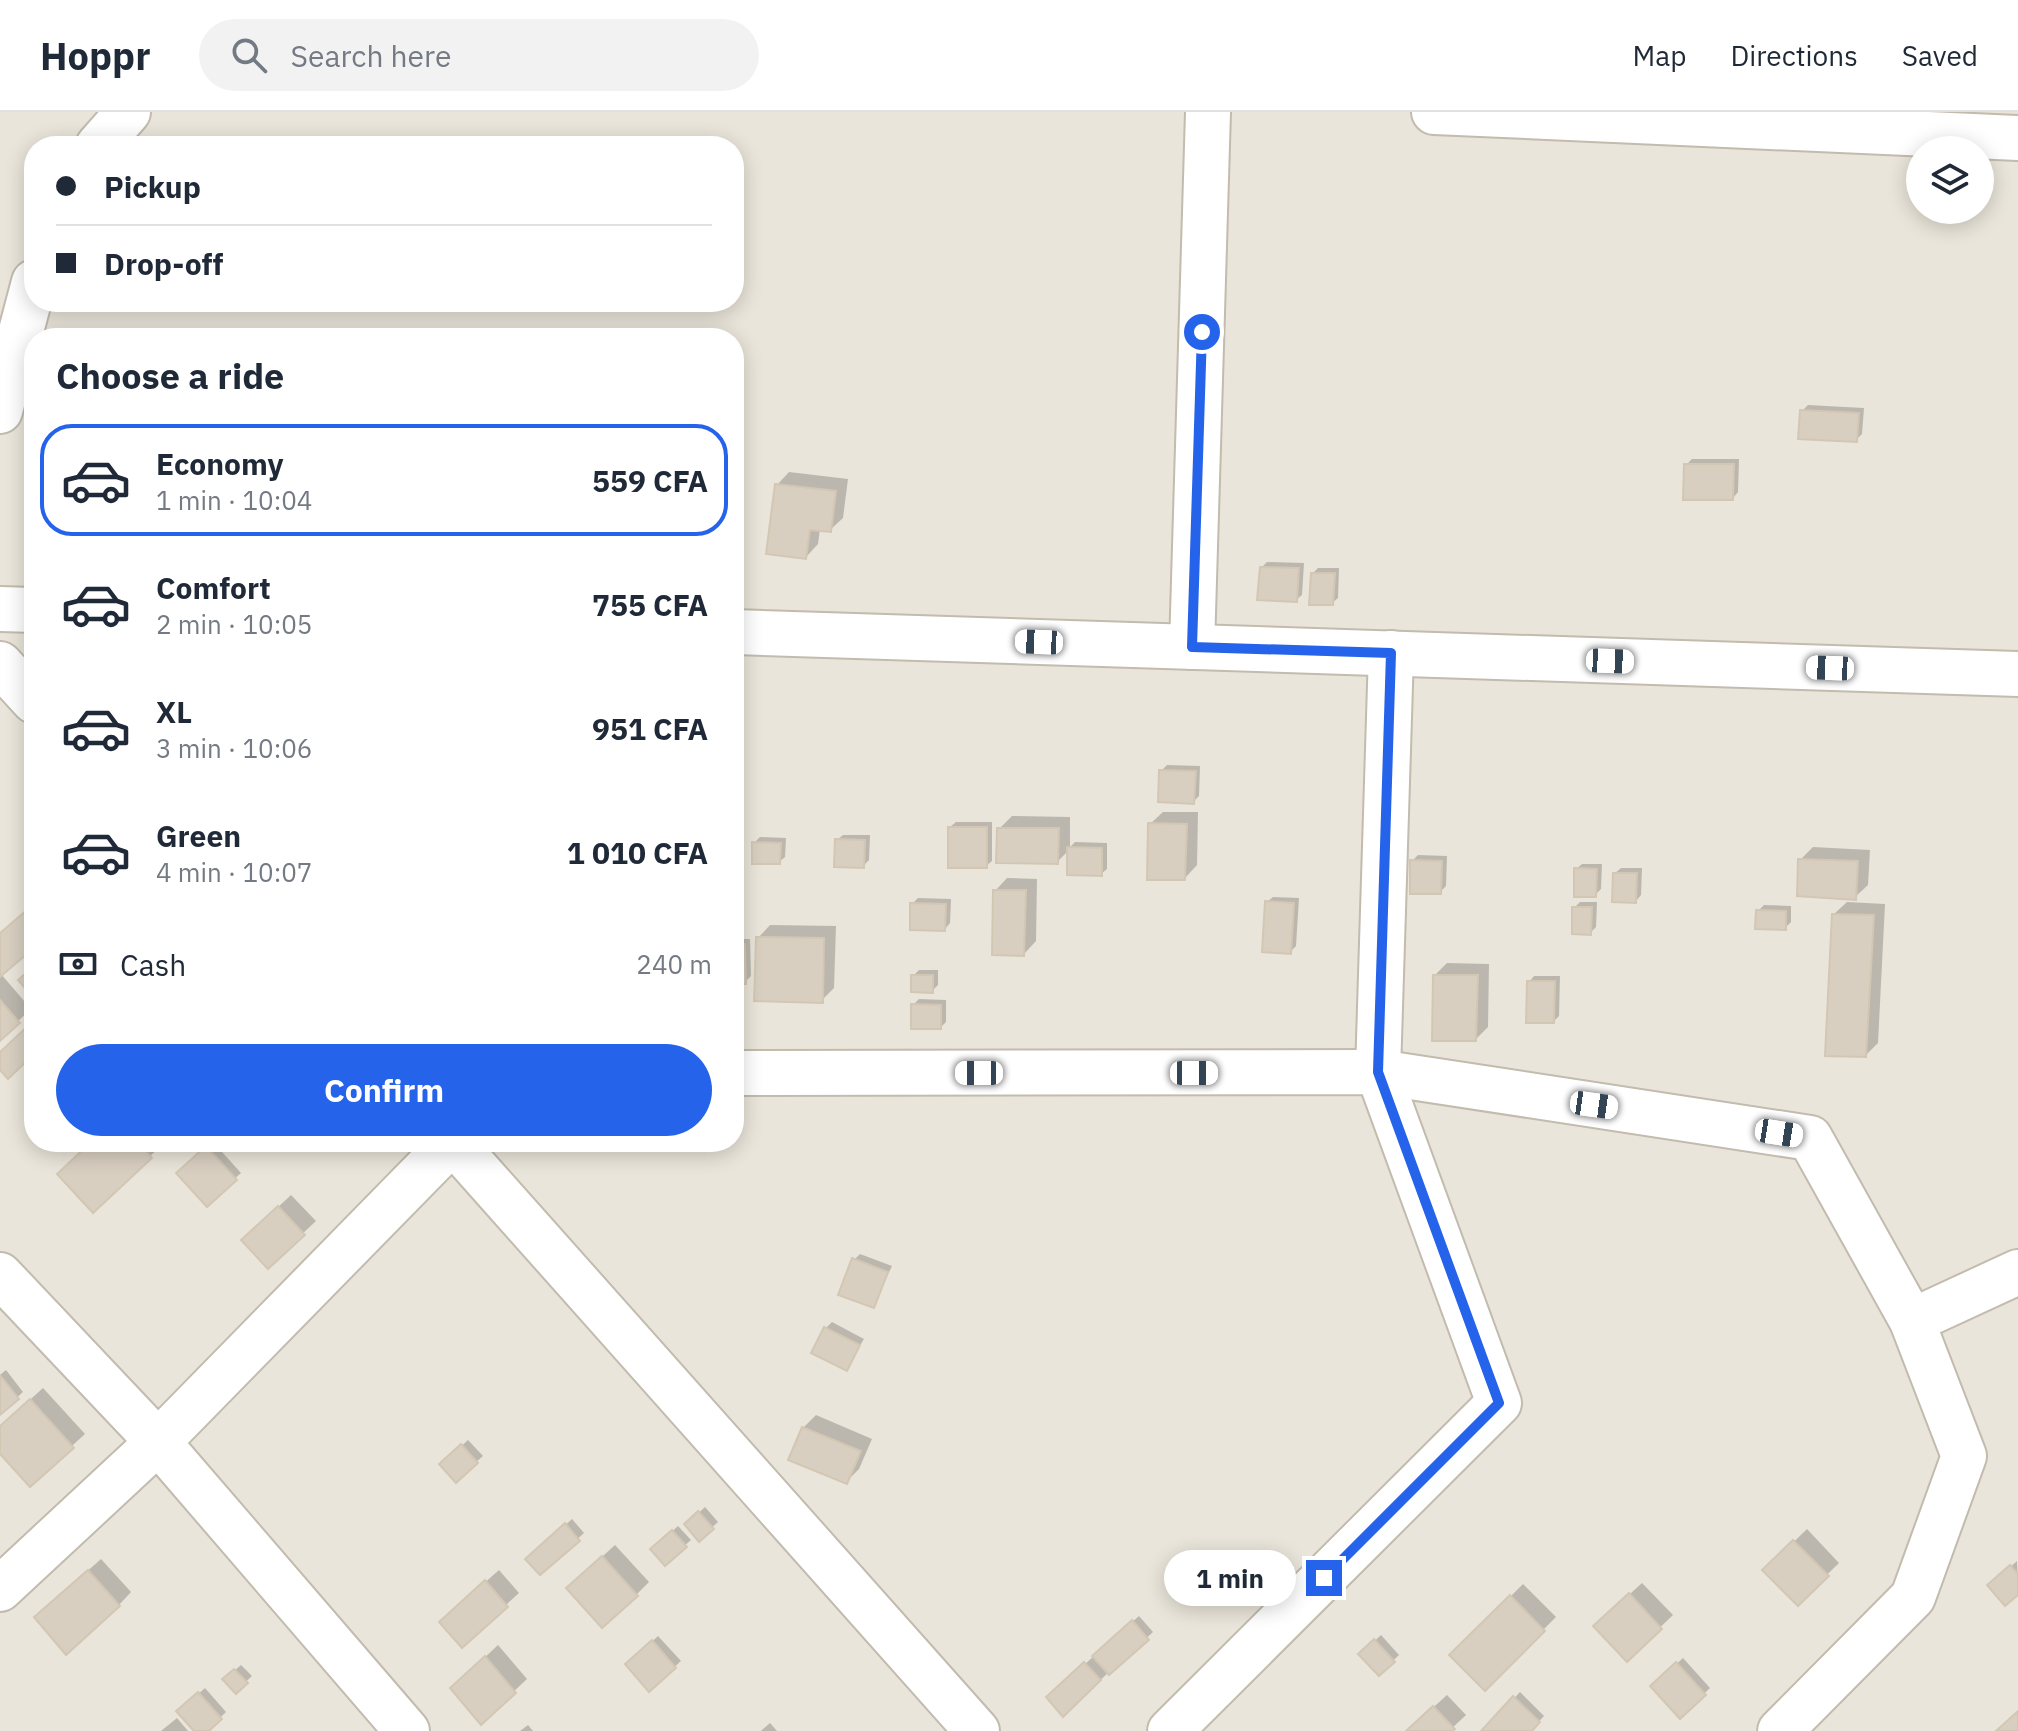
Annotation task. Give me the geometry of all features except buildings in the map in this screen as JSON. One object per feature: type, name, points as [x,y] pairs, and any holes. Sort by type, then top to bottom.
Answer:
[{"type":"street","points":[[107,136],[128,112]]},
{"type":"street","points":[[1192,647],[1208,112]]},
{"type":"street","points":[[1434,112],[1634,116],[2018,138]]},
{"type":"street","points":[[0,411],[26,312]]},
{"type":"street","points":[[0,609],[24,610]]},
{"type":"street","points":[[744,632],[2018,674]]},
{"type":"street","points":[[1170,1731],[1499,1403],[1378,1072],[1391,653]]},
{"type":"street","points":[[0,664],[24,690]]},
{"type":"street","points":[[744,1073],[1378,1072],[1810,1138],[1912,1321],[1964,1456],[1913,1597],[1780,1731]]},
{"type":"street","points":[[0,1589],[158,1442],[442,1152]]},
{"type":"street","points":[[461,1152],[977,1731]]},
{"type":"street","points":[[1912,1321],[2018,1272]]},
{"type":"street","points":[[0,1275],[158,1442],[407,1731]]},
{"type":"shaded area","points":[[0,112],[2018,112],[2018,1731],[0,1731]]},
{"type":"route","points":[[1202,332],[1192,647],[1391,653],[1378,1072],[1499,1403],[1324,1578]]}]
